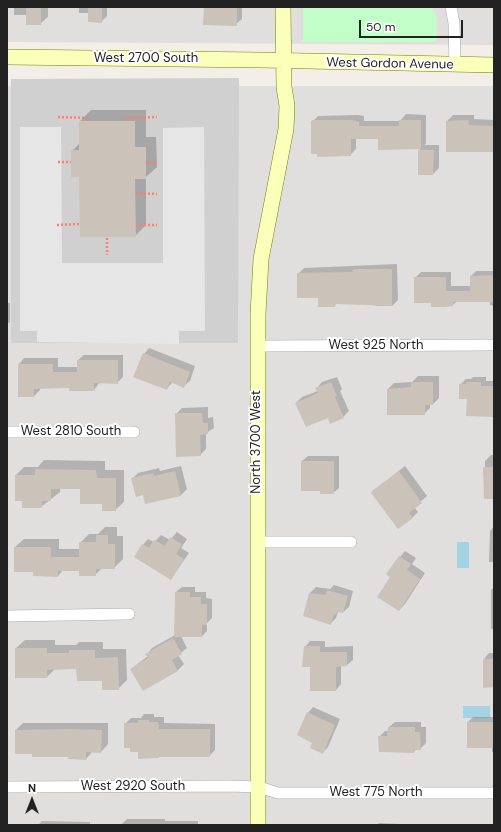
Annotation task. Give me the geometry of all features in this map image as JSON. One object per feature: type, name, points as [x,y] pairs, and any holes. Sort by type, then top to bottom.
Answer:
[{"type":"street","name":"North 3700 West","points":[[258,825],[258,346],[261,259],[286,129],[287,106],[284,87],[285,61],[283,7]]},
{"type":"street","points":[[451,7],[454,22],[455,65]]},
{"type":"street","name":"West 2700 South","points":[[7,58],[285,61]]},
{"type":"street","name":"West Gordon Avenue","points":[[285,61],[494,65]]},
{"type":"street","name":"West 925 North","points":[[258,346],[494,346]]},
{"type":"street","name":"West 2810 South","points":[[7,432],[134,432]]},
{"type":"street","points":[[257,542],[351,542]]},
{"type":"street","points":[[7,616],[129,614]]},
{"type":"street","name":"West 2920 South","points":[[7,787],[258,787]]},
{"type":"street","name":"West 775 North","points":[[258,787],[278,793],[494,793]]},
{"type":"path","points":[[58,117],[90,118]]},
{"type":"path","points":[[124,118],[157,117]]},
{"type":"path","points":[[58,162],[72,162]]},
{"type":"path","points":[[146,163],[157,163]]},
{"type":"path","points":[[136,193],[157,194]]},
{"type":"path","points":[[57,225],[80,224]]},
{"type":"path","points":[[136,225],[157,225]]},
{"type":"path","points":[[108,238],[108,255]]},
{"type":"shaded area","points":[[7,7],[494,7],[494,45],[7,42]]},
{"type":"shaded area","points":[[239,78],[238,343],[11,343],[11,79]]},
{"type":"shaded area","points":[[7,86],[494,86],[494,825],[7,825]]},
{"type":"shaded area","points":[[20,127],[61,127],[62,263],[163,263],[163,128],[204,127],[205,331],[179,331],[179,344],[37,342],[37,331],[20,331]]},
{"type":"green space","points":[[303,7],[432,7],[437,19],[436,42],[303,42]]},
{"type":"water","points":[[457,542],[469,542],[469,568],[457,568]]},
{"type":"water","points":[[463,706],[490,706],[490,718],[463,718]]},
{"type":"building","points":[[26,7],[41,7],[41,25],[26,25]]},
{"type":"building","points":[[88,7],[102,7],[102,23],[88,22]]},
{"type":"building","points":[[204,7],[237,8],[237,26],[203,25]]},
{"type":"building","points":[[352,120],[359,122],[359,126],[399,126],[399,120],[421,120],[421,149],[378,150],[378,139],[351,139],[351,156],[317,157],[317,154],[311,154],[311,121]]},
{"type":"building","points":[[468,120],[469,125],[493,126],[493,152],[446,152],[446,121]]},
{"type":"building","points":[[79,121],[135,121],[135,147],[146,147],[146,179],[135,179],[136,237],[80,237],[79,177],[71,177],[71,150],[79,150]]},
{"type":"building","points":[[418,150],[434,150],[433,175],[418,175]]},
{"type":"building","points":[[392,269],[392,306],[336,304],[335,307],[318,307],[318,298],[297,298],[297,273],[353,272],[352,270]]},
{"type":"building","points":[[494,275],[494,302],[453,302],[453,306],[445,307],[431,307],[431,303],[414,303],[414,277],[446,277],[446,291],[470,291],[470,276]]},
{"type":"building","points":[[143,353],[190,372],[184,388],[170,382],[167,390],[133,377]]},
{"type":"building","points":[[77,360],[118,360],[118,384],[94,383],[94,391],[69,391],[69,388],[34,389],[34,397],[18,397],[18,364],[53,364],[53,372],[77,372]]},
{"type":"building","points":[[331,382],[337,396],[335,397],[344,418],[330,424],[328,418],[306,427],[295,403],[318,393],[315,388]]},
{"type":"building","points":[[411,382],[433,382],[433,405],[425,405],[425,415],[387,415],[387,389],[411,387]]},
{"type":"building","points":[[466,382],[481,382],[481,386],[494,386],[494,417],[466,416],[467,399],[459,399],[459,384],[466,384]]},
{"type":"building","points":[[175,413],[202,413],[203,423],[208,423],[208,434],[200,435],[201,456],[176,457]]},
{"type":"building","points":[[301,461],[334,461],[334,494],[320,494],[320,491],[301,491]]},
{"type":"building","points":[[483,467],[494,467],[494,499],[484,499]]},
{"type":"building","points":[[35,469],[96,470],[97,478],[116,478],[116,511],[102,511],[102,504],[80,504],[80,489],[51,489],[51,501],[42,501],[42,508],[22,508],[22,501],[15,501],[15,475],[35,475]]},
{"type":"building","points":[[175,471],[181,496],[145,504],[143,495],[136,497],[131,478],[153,473],[154,476]]},
{"type":"building","points":[[399,471],[422,503],[409,513],[413,518],[398,529],[371,493]]},
{"type":"building","points":[[96,535],[108,535],[108,544],[115,544],[115,569],[96,569],[96,576],[79,576],[79,571],[58,571],[58,577],[33,576],[33,572],[14,572],[14,547],[51,547],[51,557],[79,557],[79,542],[96,542]]},
{"type":"building","points":[[170,537],[182,544],[176,554],[184,559],[171,580],[134,557],[142,544],[149,548],[154,540],[165,546]]},
{"type":"building","points":[[399,556],[411,564],[407,570],[420,579],[399,611],[377,597],[390,577],[386,574]]},
{"type":"building","points":[[327,590],[348,596],[343,613],[337,612],[336,615],[334,614],[331,625],[303,616],[309,593],[326,595]]},
{"type":"building","points":[[175,592],[190,592],[190,597],[201,597],[201,604],[207,604],[207,625],[202,625],[202,637],[174,637]]},
{"type":"building","points":[[173,638],[182,654],[172,660],[178,671],[143,691],[130,669],[148,658],[145,654]]},
{"type":"building","points":[[304,646],[320,646],[320,652],[347,652],[347,666],[336,667],[336,691],[310,691],[310,667],[302,667]]},
{"type":"building","points":[[15,648],[47,648],[47,653],[69,653],[69,650],[95,650],[95,658],[118,657],[119,690],[102,690],[102,681],[77,681],[76,669],[47,670],[47,678],[15,678]]},
{"type":"building","points":[[483,659],[494,659],[494,687],[483,688]]},
{"type":"building","points":[[307,712],[335,725],[323,754],[310,748],[312,743],[297,735]]},
{"type":"building","points":[[138,720],[158,722],[159,729],[210,729],[210,757],[159,757],[138,759],[138,752],[130,752],[130,748],[124,748],[124,723],[138,723]]},
{"type":"building","points":[[467,722],[494,722],[494,748],[467,748]]},
{"type":"building","points":[[388,727],[415,727],[415,732],[420,732],[421,750],[414,750],[414,753],[379,752],[378,736],[387,736]]},
{"type":"building","points":[[15,730],[102,730],[101,753],[86,752],[86,760],[68,759],[68,757],[32,757],[32,754],[15,754]]}]
